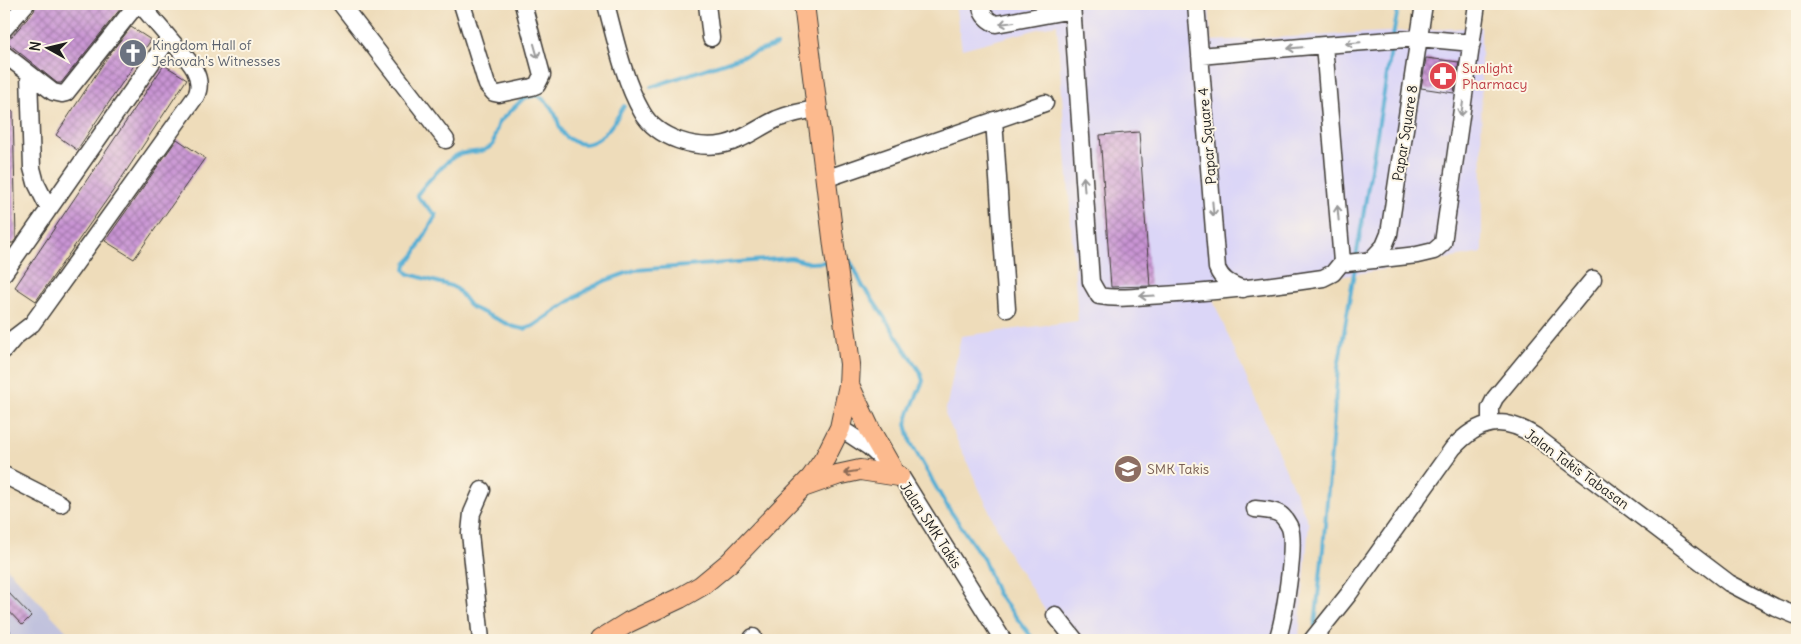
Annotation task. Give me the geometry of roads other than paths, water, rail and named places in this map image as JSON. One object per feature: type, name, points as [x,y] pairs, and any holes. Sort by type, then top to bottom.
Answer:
[{"type":"main road","points":[[600,640],[629,622],[680,598],[700,586],[730,562],[811,478],[825,458],[840,428],[849,385],[849,356],[804,4]]},
{"type":"main road","points":[[849,385],[871,432],[895,471]]},
{"type":"main road","points":[[803,486],[860,470],[895,471]]},
{"type":"street","points":[[4,29],[26,4]]},
{"type":"street","points":[[4,54],[53,92],[66,93],[138,4],[193,67],[199,86],[196,96],[32,324],[15,337],[4,350]]},
{"type":"street","points":[[341,4],[446,140]]},
{"type":"street","points":[[462,4],[487,85],[494,93],[498,94],[537,85],[542,76],[522,4]]},
{"type":"street","points":[[606,4],[619,54],[642,113],[654,126],[668,136],[688,144],[710,146],[725,144],[776,120],[799,112],[817,109]]},
{"type":"street","points":[[707,4],[711,38]]},
{"type":"street","points":[[981,4],[981,10],[986,20],[996,24],[1072,7]]},
{"type":"street","name":"Papar Square 4","points":[[1196,4],[1217,268]]},
{"type":"street","name":"Papar Square 8","points":[[1072,7],[1092,288],[1098,296],[1122,298],[1196,294],[1323,278],[1384,246],[1390,228],[1411,39],[1424,4]]},
{"type":"street","points":[[1324,45],[1356,262],[1417,255],[1434,251],[1443,242],[1477,4]]},
{"type":"street","points":[[4,273],[169,38]]},
{"type":"street","points":[[1200,56],[1382,40],[1411,39],[1472,44]]},
{"type":"street","points":[[29,74],[32,168],[36,183],[49,209]]},
{"type":"street","points":[[825,179],[1045,103]]},
{"type":"street","points":[[994,120],[1007,309]]},
{"type":"street","points":[[1390,228],[1397,244],[1408,252],[1417,255]]},
{"type":"street","points":[[1196,294],[1210,284],[1217,268]]},
{"type":"street","points":[[1217,268],[1226,282],[1243,289]]},
{"type":"street","points":[[1312,640],[1323,628],[1453,448],[1463,437],[1476,428],[1490,423],[1490,408],[1495,398],[1593,279]]},
{"type":"street","name":"Jalan Takis Tabasan","points":[[1490,423],[1504,423],[1521,428],[1535,436],[1729,583],[1775,607],[1797,616]]},
{"type":"street","name":"Jalan SMK Takis","points":[[840,428],[869,447],[895,471],[915,497],[1003,640]]},
{"type":"street","points":[[4,475],[61,504]]},
{"type":"street","points":[[481,640],[470,533],[472,513],[482,490]]},
{"type":"street","points":[[1255,509],[1281,515],[1290,528],[1292,548],[1289,576],[1280,633],[1277,640]]},
{"type":"street","points":[[1055,615],[1075,640]]},
{"type":"waterway","points":[[1393,36],[1399,4]]},
{"type":"waterway","points":[[651,87],[777,45]]},
{"type":"waterway","points":[[1356,258],[1392,45]]},
{"type":"waterway","points":[[624,106],[604,134],[597,140],[581,144],[565,136],[553,111],[542,99],[537,95],[524,98],[499,122],[493,145],[484,150],[455,156],[437,172],[417,195],[436,215],[413,257],[406,264],[405,270],[409,274],[451,286],[457,289],[471,307],[514,327],[524,329],[533,326],[588,289],[635,270],[791,258],[810,263],[830,262]]},
{"type":"waterway","points":[[842,261],[849,260],[852,264],[862,286],[920,372],[923,381],[906,424],[911,443],[945,503],[984,560],[997,593],[1034,640]]},
{"type":"waterway","points":[[1315,625],[1338,368],[1355,267]]},
{"type":"railway","points":[[4,627],[17,640]]},
{"type":"place","name":"Kingdom Hall of Jehovah's Witnesses","points":[[133,53]]},
{"type":"place","name":"Sunlight Pharmacy","points":[[1443,76]]},
{"type":"place","name":"SMK Takis","points":[[1128,469]]}]
